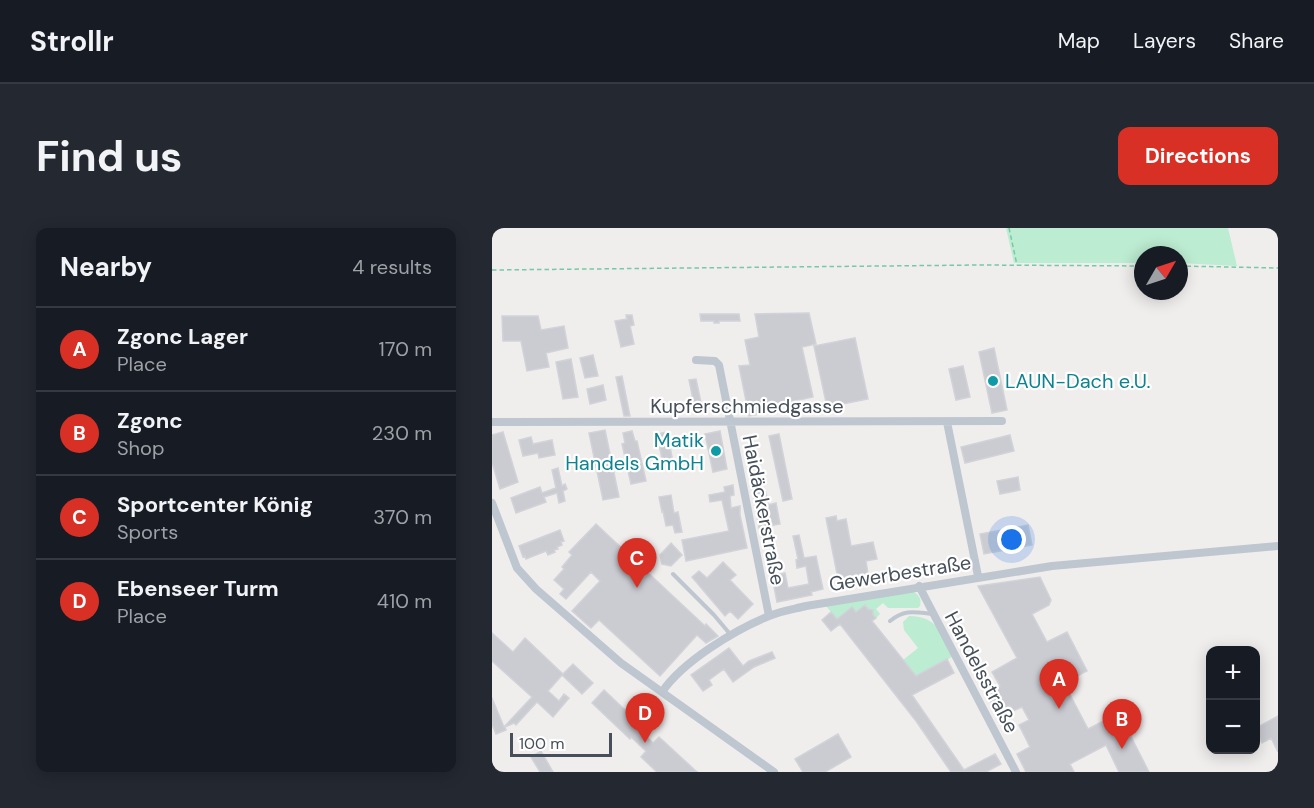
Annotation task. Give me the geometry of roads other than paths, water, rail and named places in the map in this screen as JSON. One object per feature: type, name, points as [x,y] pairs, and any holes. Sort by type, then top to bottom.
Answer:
[{"type":"street","name":"Haidäckerstraße","points":[[696,360],[715,361],[719,364],[769,616]]},
{"type":"street","name":"Kupferschmiedgasse","points":[[492,422],[1002,421]]},
{"type":"street","points":[[947,422],[978,576]]},
{"type":"street","points":[[492,503],[511,556],[524,577],[621,663],[774,772]]},
{"type":"street","name":"Gewerbestraße","points":[[662,692],[667,684],[698,657],[731,636],[769,616],[806,606],[978,576],[1052,566],[1278,546]]},
{"type":"street","name":"Handelsstraße","points":[[919,586],[1016,772]]},
{"type":"lane","points":[[673,574],[714,615],[731,636]]},
{"type":"lane","points":[[890,621],[900,613],[933,614]]},
{"type":"place","name":"LAUN-Dach e.U.","points":[[993,381]]},
{"type":"place","name":"Matik Handels GmbH","points":[[716,451]]},
{"type":"place","name":"Sportcenter König","points":[[637,588]]},
{"type":"place","name":"Zgonc Lager","points":[[1059,709]]},
{"type":"place","name":"Ebenseer Turm","points":[[645,743]]},
{"type":"place","name":"Zgonc","points":[[1122,749]]}]
